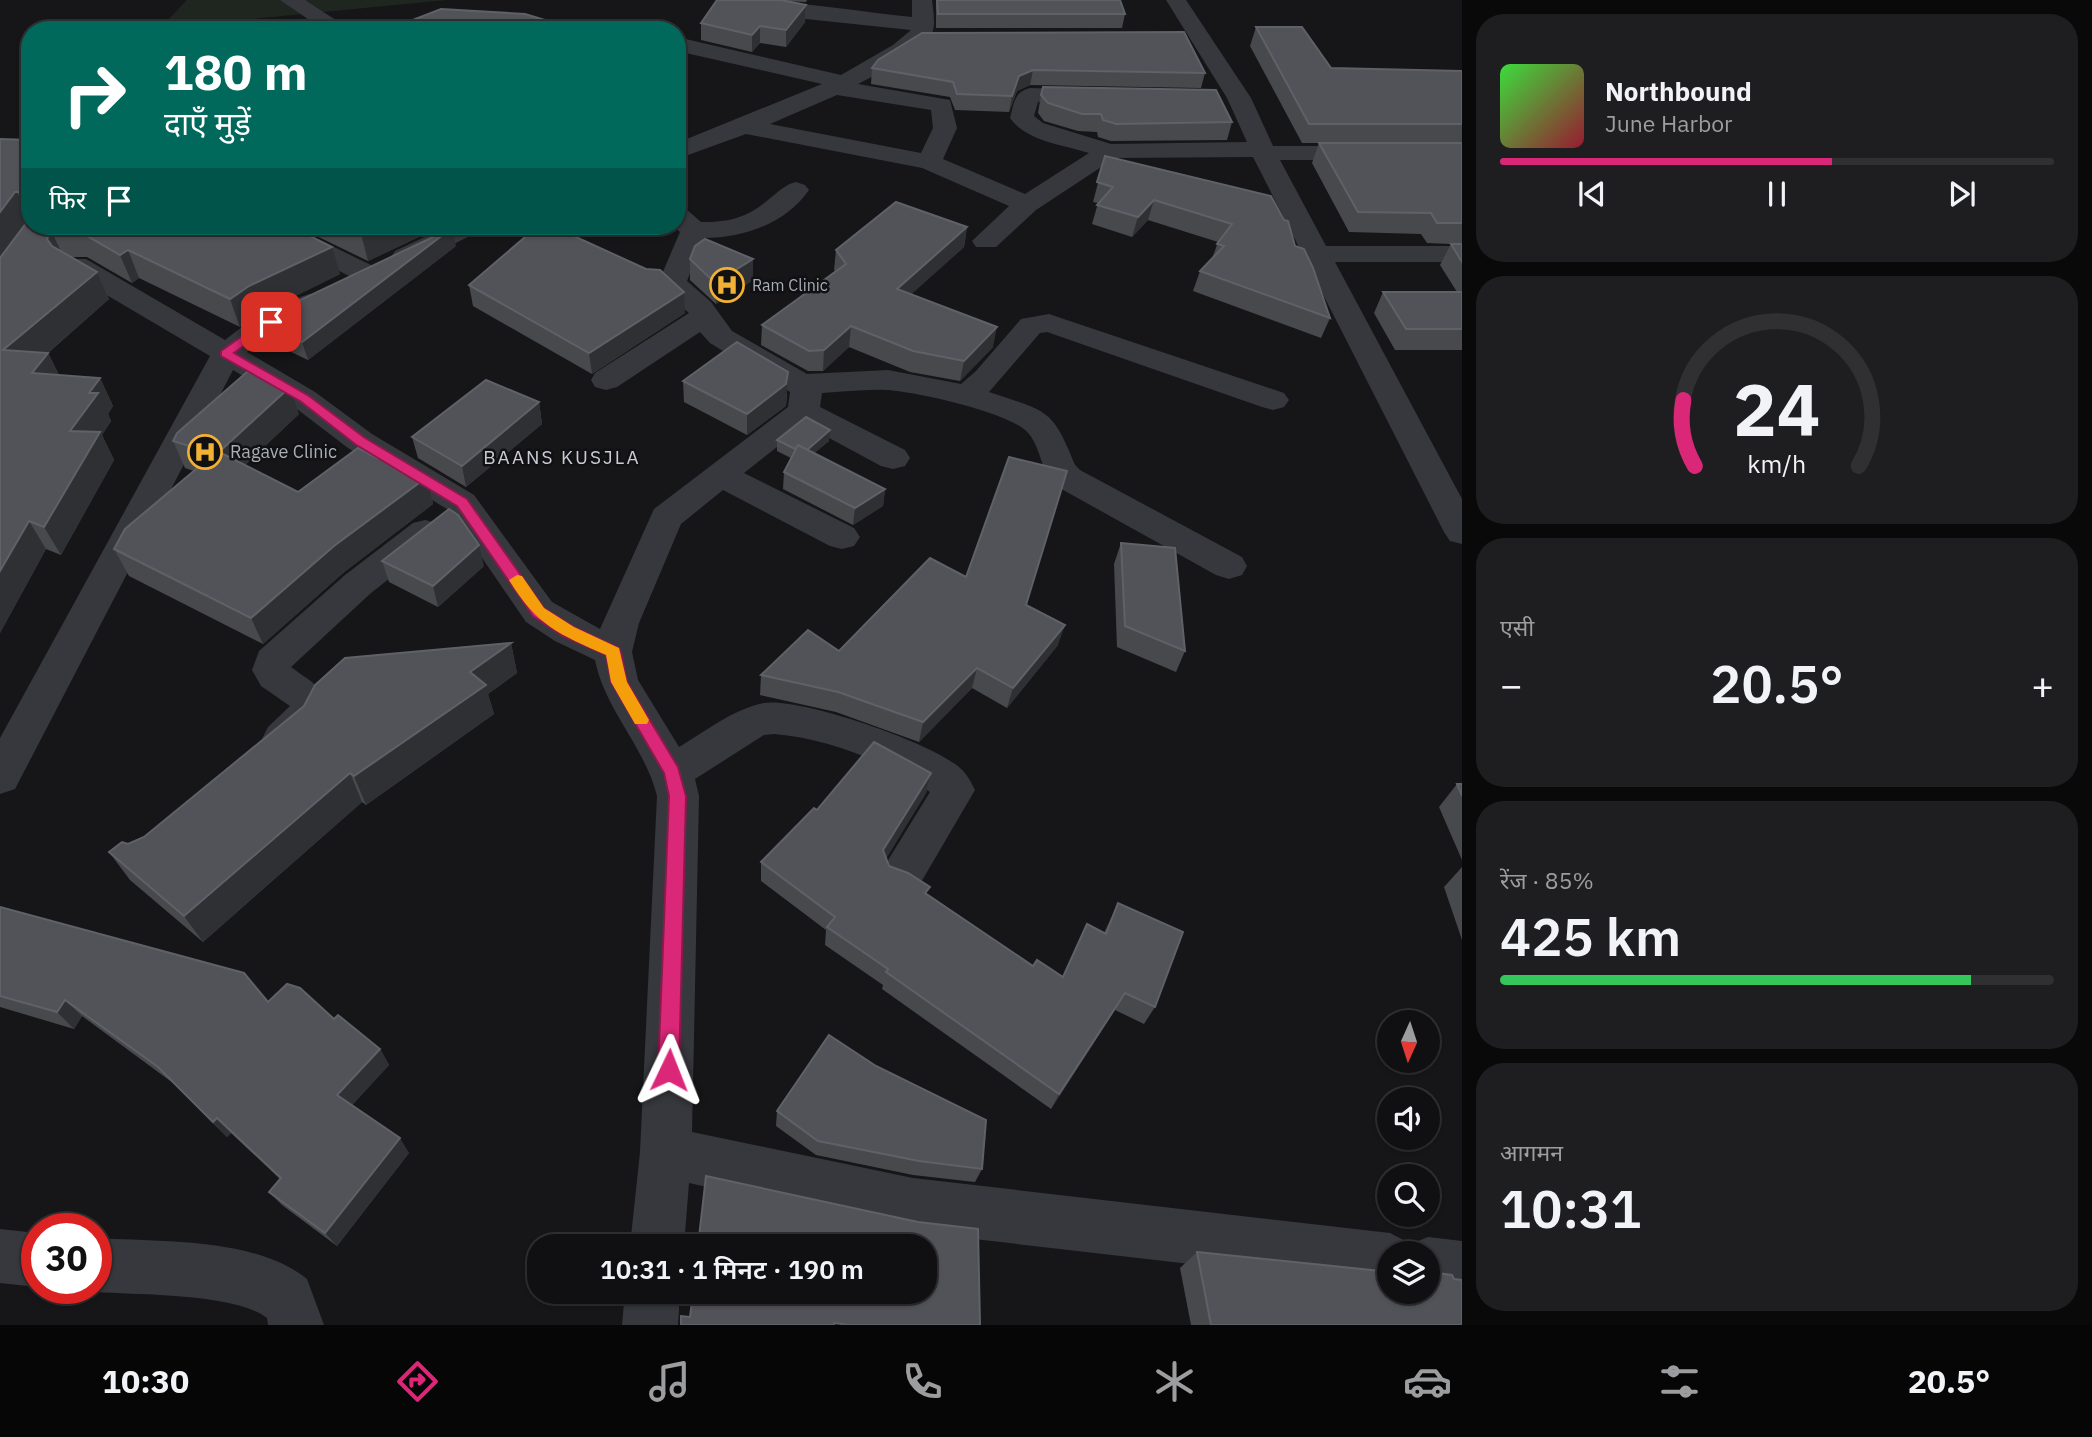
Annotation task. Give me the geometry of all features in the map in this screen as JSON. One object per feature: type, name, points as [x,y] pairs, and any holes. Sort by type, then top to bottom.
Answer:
[{"type":"street","points":[[290,0],[325,21]]},
{"type":"street","points":[[742,0],[774,3],[806,13],[943,38]]},
{"type":"street","points":[[920,32],[922,0]]},
{"type":"street","points":[[1176,0],[1188,37],[1239,98],[1462,531]]},
{"type":"street","points":[[686,148],[837,85],[920,32]]},
{"type":"street","points":[[686,46],[837,85],[942,105],[945,128],[929,163]]},
{"type":"street","points":[[1113,95],[1030,95],[1025,102],[1022,118],[1034,128],[1109,151],[1462,153]]},
{"type":"street","points":[[1211,97],[1239,98]]},
{"type":"street","points":[[742,126],[929,163],[1027,204]]},
{"type":"street","points":[[986,240],[1027,204],[1109,151]]},
{"type":"street","points":[[686,222],[736,230],[748,227],[796,190]]},
{"type":"street","points":[[289,235],[369,275]]},
{"type":"street","points":[[0,777],[226,354],[262,327],[451,235]]},
{"type":"street","points":[[683,235],[673,281],[678,290],[701,308],[721,337],[802,397],[893,458]]},
{"type":"street","points":[[1318,254],[1462,254]]},
{"type":"street","points":[[76,265],[304,398],[360,441],[462,503],[539,612],[568,631],[613,652]]},
{"type":"street","points":[[606,380],[705,316]]},
{"type":"street","points":[[967,395],[987,378],[1031,325],[1049,323],[1273,400]]},
{"type":"street","points":[[658,1234],[666,1152],[678,796],[672,772],[619,682],[613,652],[620,622],[666,517],[721,474],[802,397],[888,380],[967,395],[1037,421],[1044,429],[1060,471],[1068,478],[1229,566]]},
{"type":"street","points":[[721,474],[842,537]]},
{"type":"street","points":[[252,764],[301,722],[310,707],[303,694],[276,680],[271,670],[273,662],[358,584],[462,503]]},
{"type":"street","points":[[672,772],[751,723],[765,718],[834,730],[934,770],[950,781],[954,790],[904,870]]},
{"type":"street","points":[[666,1152],[913,1205],[1377,1259]]},
{"type":"street","points":[[0,1256],[21,1258]]},
{"type":"street","points":[[1440,1265],[1462,1268]]},
{"type":"street","points":[[112,1266],[256,1280],[285,1296],[293,1309],[296,1325]]},
{"type":"street","points":[[650,1325],[652,1304]]},
{"type":"shaded area","points":[[187,0],[447,0],[232,21],[167,21]]},
{"type":"building","points":[[717,0],[781,0],[806,5],[786,30],[760,26],[752,35],[701,23]]},
{"type":"building","points":[[937,0],[1120,0],[1125,14],[938,14]]},
{"type":"building","points":[[441,9],[525,14],[548,21],[410,21]]},
{"type":"building","points":[[1256,27],[1302,27],[1331,68],[1462,71],[1462,124],[1309,124]]},
{"type":"building","points":[[1184,32],[1205,73],[1033,70],[1019,76],[1012,96],[957,94],[953,82],[872,68],[878,60],[922,33]]},
{"type":"building","points":[[1043,87],[1216,90],[1232,122],[1116,124],[1103,120],[1101,114],[1082,114],[1048,103],[1041,95]]},
{"type":"building","points":[[0,139],[21,140],[21,196],[19,192],[15,192],[0,212]]},
{"type":"building","points":[[1319,143],[1462,143],[1462,223],[1437,223],[1431,213],[1358,212]]},
{"type":"building","points":[[1105,156],[1271,196],[1284,220],[1288,221],[1295,246],[1304,249],[1330,318],[1200,271],[1224,246],[1217,244],[1232,224],[1154,200],[1138,217],[1097,205],[1113,187],[1097,182]]},
{"type":"building","points":[[896,202],[967,227],[897,289],[997,327],[964,361],[913,351],[851,326],[824,350],[809,351],[762,325],[846,264],[836,250]]},
{"type":"building","points":[[21,230],[21,235],[49,235],[47,239],[52,246],[97,272],[3,350],[48,353],[32,373],[100,378],[89,393],[98,393],[70,431],[100,432],[44,527],[29,521],[0,571],[0,258]]},
{"type":"building","points":[[85,235],[308,235],[332,247],[249,286],[230,299],[128,250],[120,255]]},
{"type":"building","points":[[437,235],[443,235],[302,342],[261,322],[275,312]]},
{"type":"building","points":[[527,235],[572,235],[646,269],[660,270],[684,292],[589,353],[469,285]]},
{"type":"building","points":[[705,239],[753,259],[715,283],[690,259],[695,246]]},
{"type":"building","points":[[1451,244],[1462,244],[1462,262]]},
{"type":"building","points":[[1383,292],[1462,292],[1462,329],[1406,329]]},
{"type":"building","points":[[737,342],[788,372],[786,384],[747,414],[683,381]]},
{"type":"building","points":[[248,371],[282,381],[290,387],[219,452],[298,492],[358,448],[377,458],[385,452],[427,477],[334,546],[251,618],[114,549],[125,529],[214,454],[173,441],[177,433]]},
{"type":"building","points":[[486,380],[539,402],[462,466],[412,437]]},
{"type":"building","points":[[806,417],[830,430],[807,450],[798,445],[795,449],[777,440]]},
{"type":"building","points":[[798,445],[885,489],[855,508],[784,472]]},
{"type":"building","points":[[1009,457],[1067,471],[1026,605],[1065,625],[1013,688],[977,668],[923,722],[838,692],[761,675],[808,630],[839,651],[930,558],[966,577]]},
{"type":"building","points":[[449,509],[458,515],[479,545],[433,586],[382,561]]},
{"type":"building","points":[[1121,543],[1175,548],[1185,651],[1125,626]]},
{"type":"building","points":[[511,643],[470,672],[486,685],[354,776],[350,773],[184,916],[109,852],[122,842],[128,844],[144,837],[304,706],[315,685],[345,658]]},
{"type":"building","points":[[874,742],[931,773],[883,850],[889,866],[908,873],[930,887],[925,893],[1033,966],[1037,960],[1063,977],[1087,924],[1106,934],[1118,903],[1183,932],[1155,1007],[1125,993],[1059,1094],[827,927],[835,917],[761,862],[814,808],[817,810]]},
{"type":"building","points":[[0,907],[244,973],[268,1002],[287,984],[300,988],[334,1019],[338,1015],[380,1049],[337,1095],[400,1138],[325,1233],[269,1192],[281,1178],[217,1118],[213,1122],[158,1067],[65,1000],[57,1012],[0,996]]},
{"type":"building","points":[[829,1035],[876,1066],[986,1120],[982,1169],[919,1161],[818,1141],[777,1111]]},
{"type":"building","points":[[706,1176],[918,1222],[978,1229],[980,1325],[681,1325],[681,1316],[690,1317],[692,1304],[937,1304],[937,1234],[699,1234]]},
{"type":"building","points":[[1197,1252],[1377,1271],[1377,1304],[1440,1304],[1440,1274],[1462,1280],[1462,1325],[1211,1325]]},
{"type":"slow traffic","points":[[517,580],[539,612],[568,631],[613,652],[619,682],[641,720]]},
{"type":"place","name":"Ram Clinic","points":[[727,285]]},
{"type":"place","name":"Ragave Clinic","points":[[205,452]]},
{"type":"district","name":"BAANS KUSJLA","points":[[562,457]]},
{"type":"route","points":[[271,322],[236,344],[226,354],[243,361],[304,398],[360,441],[462,503],[539,612],[568,631],[613,652],[619,682],[672,772],[678,796],[669,1070]]}]
